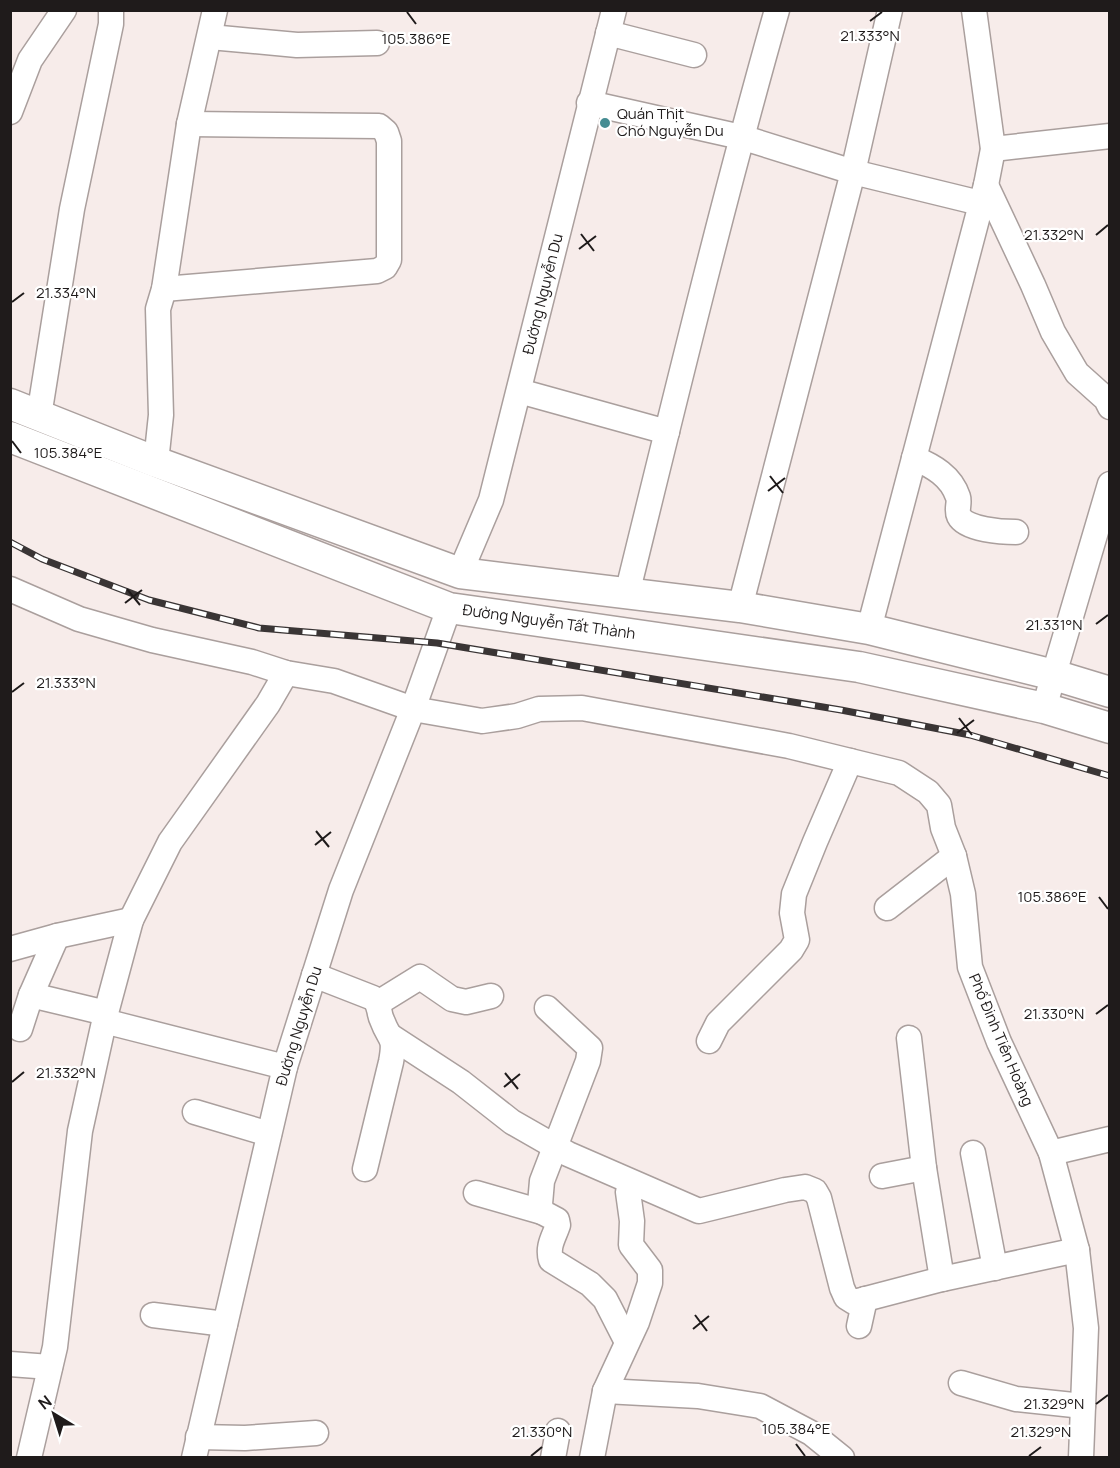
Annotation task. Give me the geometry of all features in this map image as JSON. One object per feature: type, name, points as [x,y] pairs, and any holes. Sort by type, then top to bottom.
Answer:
[{"type":"main road","points":[[10,404],[156,462],[460,573],[741,608],[869,629],[1054,675],[1110,692]]},
{"type":"main road","name":"Đường Nguyễn Tất Thành","points":[[10,437],[449,608],[860,667],[1044,708],[1110,728]]},
{"type":"main road","points":[[145,489],[156,462]]},
{"type":"main road","points":[[734,649],[741,608]]},
{"type":"street","points":[[10,112],[30,60],[64,10]]},
{"type":"street","points":[[39,416],[72,209],[111,24],[111,10]]},
{"type":"street","points":[[156,462],[161,415],[159,309],[189,124],[215,10]]},
{"type":"street","points":[[627,594],[741,137],[777,10]]},
{"type":"street","points":[[741,608],[852,172],[890,10]]},
{"type":"street","points":[[869,629],[993,149],[974,10]]},
{"type":"street","points":[[610,22],[694,55]]},
{"type":"street","name":"Đường Nguyễn Du","points":[[460,573],[491,500],[610,22]]},
{"type":"street","points":[[210,37],[297,45],[377,43]]},
{"type":"street","points":[[589,103],[741,137],[852,172],[983,194]]},
{"type":"street","points":[[164,289],[377,271],[385,267],[388,260],[390,141],[386,132],[379,126],[189,124]]},
{"type":"street","points":[[993,149],[1110,136]]},
{"type":"street","points":[[983,194],[1033,285],[1053,332],[1077,373],[1108,402]]},
{"type":"street","points":[[519,391],[667,432]]},
{"type":"street","points":[[914,458],[937,468],[945,477],[959,500],[960,518],[996,532],[1016,532]]},
{"type":"street","points":[[1044,708],[1110,484]]},
{"type":"street","name":"Phố Đinh Tiên Hoàng","points":[[10,589],[79,619],[152,640],[252,662],[286,673],[334,681],[413,708],[482,721],[518,716],[539,709],[582,708],[789,746],[899,773],[928,792],[939,805],[954,856],[963,894],[970,967],[999,1042],[1051,1153],[1077,1250],[1086,1328],[1081,1458]]},
{"type":"street","name":"Đường Nguyễn Du","points":[[196,1447],[285,1067],[340,890],[413,708],[449,608]]},
{"type":"street","points":[[29,1458],[55,1347],[80,1131],[105,1017],[130,920],[170,842],[268,704],[286,673]]},
{"type":"street","points":[[709,1041],[718,1023],[791,950],[797,940],[792,913],[794,894],[850,761]]},
{"type":"street","points":[[887,908],[954,856]]},
{"type":"street","points":[[10,949],[130,920]]},
{"type":"street","points":[[20,1029],[31,995],[57,936]]},
{"type":"street","points":[[314,975],[373,998],[378,1003],[381,1020],[392,1037],[461,1082],[512,1122],[554,1146],[699,1211],[785,1190],[805,1187],[815,1191],[819,1198],[846,1298],[854,1302],[942,1279],[1077,1250]]},
{"type":"street","points":[[378,1003],[420,977],[452,999],[466,1002],[491,996]]},
{"type":"street","points":[[31,995],[285,1067]]},
{"type":"street","points":[[542,1212],[540,1204],[542,1181],[581,1080],[590,1048],[547,1008]]},
{"type":"street","points":[[365,1169],[391,1062],[392,1037]]},
{"type":"street","points":[[909,1038],[924,1168],[942,1279]]},
{"type":"street","points":[[195,1112],[269,1134]]},
{"type":"street","points":[[1051,1153],[1110,1139]]},
{"type":"street","points":[[974,1153],[995,1268]]},
{"type":"street","points":[[882,1176],[924,1168]]},
{"type":"street","points":[[592,1458],[605,1391],[650,1283],[650,1270],[631,1245],[632,1221],[628,1192]]},
{"type":"street","points":[[476,1193],[542,1212],[557,1220],[558,1225],[550,1244],[551,1260],[590,1284],[605,1299],[627,1342]]},
{"type":"street","points":[[859,1326],[866,1299]]},
{"type":"street","points":[[153,1314],[225,1324]]},
{"type":"street","points":[[10,1364],[50,1367]]},
{"type":"street","points":[[961,1383],[1016,1399],[1083,1407]]},
{"type":"street","points":[[605,1391],[698,1396],[760,1406],[811,1433],[842,1458]]},
{"type":"street","points":[[553,1458],[558,1431]]},
{"type":"street","points":[[196,1447],[245,1438],[316,1433]]},
{"type":"railway","points":[[10,542],[42,559],[149,600],[259,628],[437,643],[841,710],[970,735],[1110,776]]},
{"type":"place","name":"Quán Thịt Chó Nguyễn Du","points":[[605,123]]}]
